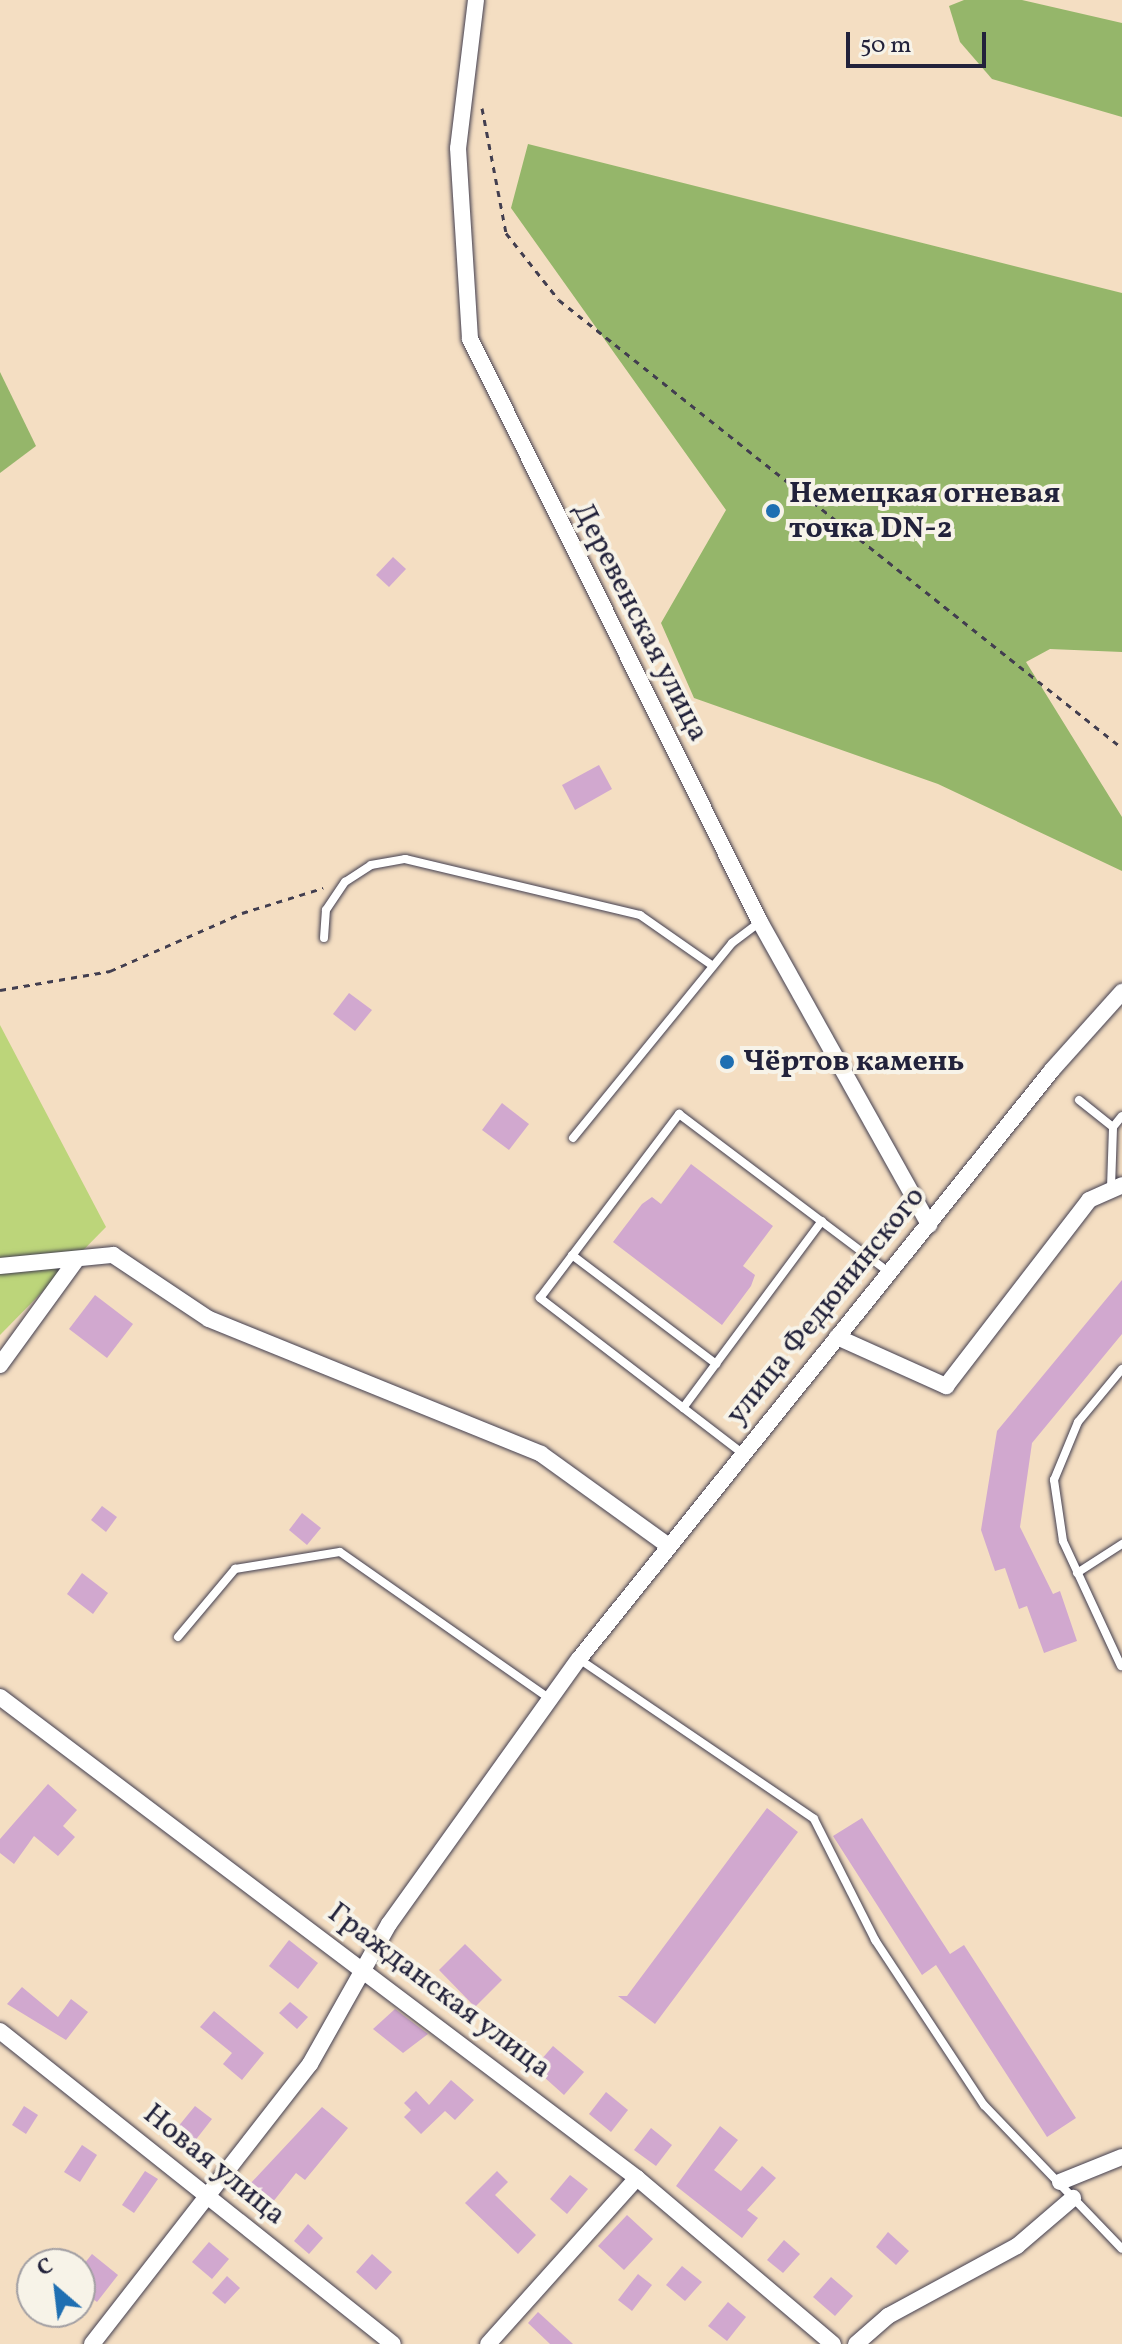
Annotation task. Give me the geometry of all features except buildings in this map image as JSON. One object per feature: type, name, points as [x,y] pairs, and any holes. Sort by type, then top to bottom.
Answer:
[{"type":"street","name":"Деревенская улица","points":[[476,0],[458,148],[470,339],[760,922],[929,1225]]},
{"type":"street","name":"улица Федюнинского","points":[[92,2344],[310,2064],[364,1968],[579,1659],[667,1545],[1122,992]]},
{"type":"street","points":[[837,1337],[946,1386],[1089,1200],[1116,1186]]},
{"type":"street","points":[[0,1266],[113,1255],[209,1319],[541,1454],[667,1545]]},
{"type":"street","points":[[0,1365],[77,1259]]},
{"type":"street","name":"Гражданская улица","points":[[0,1697],[364,1968],[637,2178],[833,2344]]},
{"type":"street","name":"Новая улица","points":[[0,2031],[393,2344]]},
{"type":"street","points":[[1060,2182],[1122,2157]]},
{"type":"street","points":[[488,2344],[637,2178]]},
{"type":"street","points":[[856,2344],[888,2316],[1017,2246],[1073,2198]]},
{"type":"lane","points":[[324,938],[326,910],[345,882],[371,865],[405,859],[640,915],[713,966]]},
{"type":"lane","points":[[573,1138],[713,966],[760,922]]},
{"type":"lane","points":[[1079,1100],[1113,1127]]},
{"type":"lane","points":[[742,1453],[540,1298],[679,1114],[890,1273]]},
{"type":"lane","points":[[1116,1186],[1113,1127],[1122,1116]]},
{"type":"lane","points":[[683,1408],[822,1221]]},
{"type":"lane","points":[[572,1255],[716,1364]]},
{"type":"lane","points":[[1121,1666],[1077,1573],[1055,1514],[1060,1453],[1122,1369]]},
{"type":"lane","points":[[1077,1573],[1122,1544]]},
{"type":"lane","points":[[178,1637],[235,1569],[340,1552],[550,1699]]},
{"type":"lane","points":[[579,1659],[814,1819],[875,1940],[984,2105],[1122,2249]]},
{"type":"path","points":[[479,93],[506,233],[559,300],[1122,748]]},
{"type":"path","points":[[0,990],[110,971],[242,913],[345,882]]},
{"type":"green space","points":[[964,0],[1022,0],[1122,23],[1122,117],[992,79],[960,42],[949,6]]},
{"type":"green space","points":[[528,144],[1122,293],[1122,652],[1050,649],[1026,662],[1122,817],[1122,871],[938,784],[694,698],[661,623],[726,510],[511,208]]},
{"type":"green space","points":[[0,372],[36,446],[0,473]]},
{"type":"green space","points":[[0,1025],[106,1227],[0,1335]]},
{"type":"place","name":"Немецкая огневая точка DN-2","points":[[773,511]]},
{"type":"place","name":"Чёртов камень","points":[[727,1062]]}]
